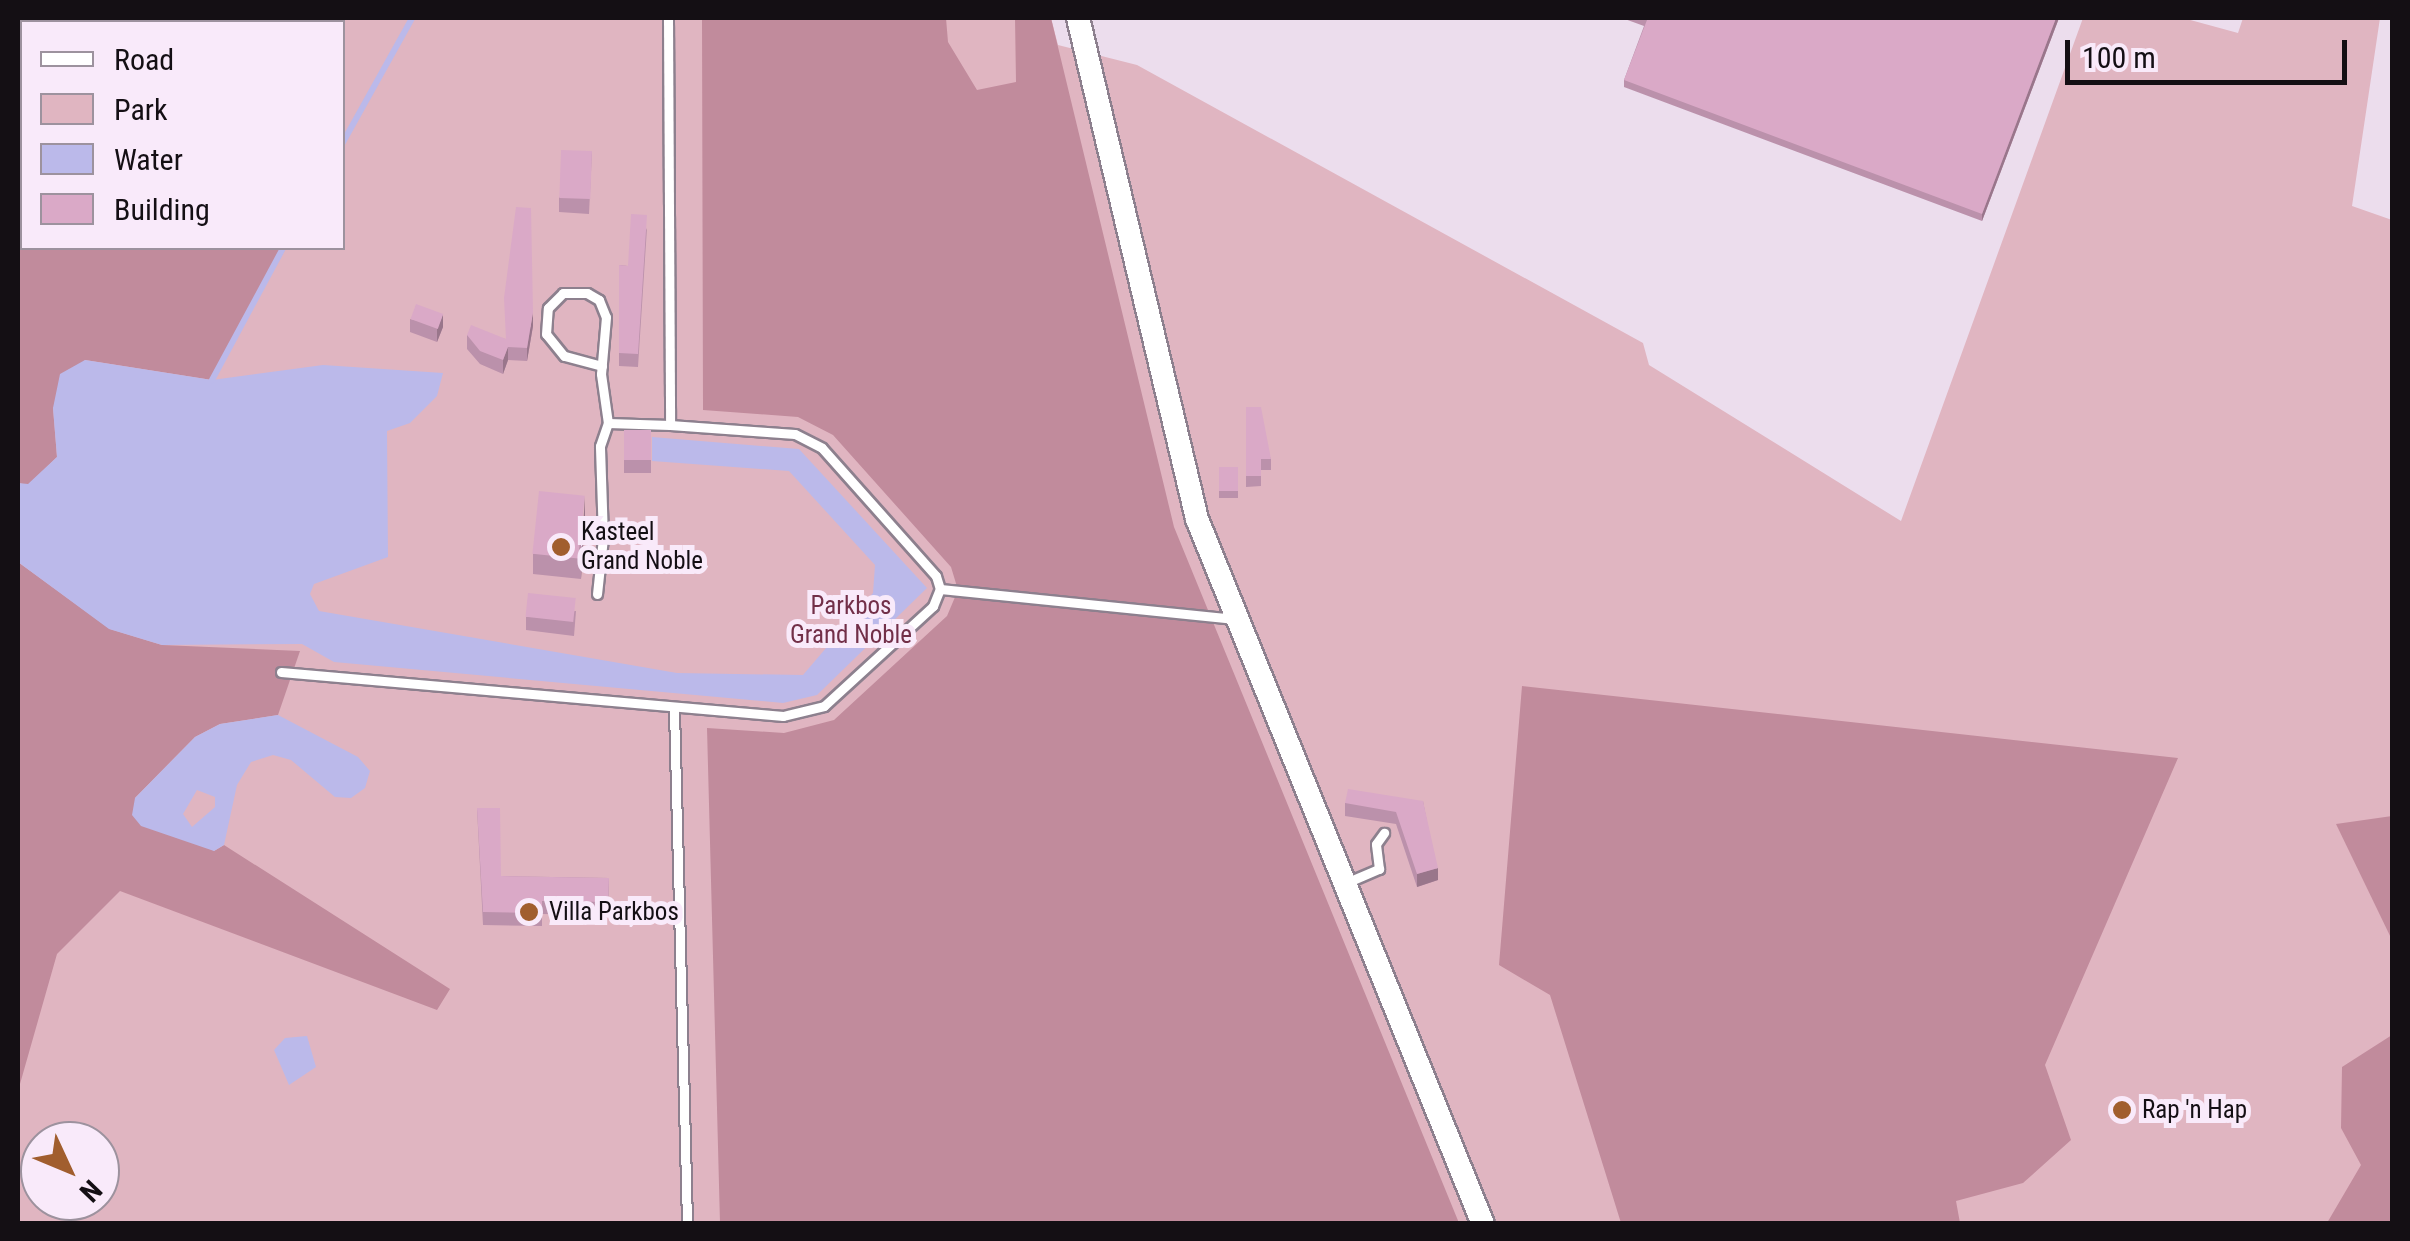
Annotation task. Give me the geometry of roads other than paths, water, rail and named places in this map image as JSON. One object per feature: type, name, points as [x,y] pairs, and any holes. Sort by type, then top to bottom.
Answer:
[{"type":"street","points":[[1078,18],[1172,432],[1197,519],[1483,1224]]},
{"type":"lane","points":[[668,18],[670,424]]},
{"type":"lane","points":[[596,594],[602,509],[599,465],[608,423],[602,366],[606,317],[599,300],[573,292],[554,298],[546,334],[564,356],[602,366]]},
{"type":"lane","points":[[281,672],[674,709],[813,712],[924,615],[940,589],[936,576],[813,442],[794,434],[608,423]]},
{"type":"lane","points":[[583,506],[602,509]]},
{"type":"lane","points":[[940,589],[1238,619]]},
{"type":"lane","points":[[674,709],[687,1224]]},
{"type":"lane","points":[[1346,884],[1379,869],[1376,844],[1384,832]]},
{"type":"water","points":[[85,360],[212,380],[323,365],[443,373],[437,396],[410,423],[387,431],[388,557],[314,584],[310,594],[319,611],[677,673],[803,675],[873,593],[875,565],[789,471],[652,461],[652,437],[799,449],[927,588],[817,695],[783,703],[334,662],[302,644],[162,645],[109,629],[18,562],[18,483],[28,484],[57,457],[53,408],[60,374]]},
{"type":"water","points":[[278,715],[358,757],[370,771],[365,788],[351,798],[335,797],[291,760],[273,755],[251,762],[237,785],[224,845],[214,851],[141,826],[132,815],[135,798],[195,737],[220,724]],"holes":[[[197,790],[215,797],[215,807],[192,827],[183,814]]]},
{"type":"water","points":[[307,1036],[316,1067],[289,1085],[274,1050],[285,1038]]},
{"type":"waterway","points":[[345,139],[412,18]]},
{"type":"waterway","points":[[18,147],[20,143]]},
{"type":"waterway","points":[[212,380],[282,250]]},
{"type":"place","name":"Kasteel Grand Noble","points":[[561,547]]},
{"type":"place","name":"Villa Parkbos","points":[[529,912]]},
{"type":"place","name":"Rap 'n Hap","points":[[2122,1110]]},
{"type":"park label","name":"Parkbos Grand Noble","points":[[851,622]]}]
